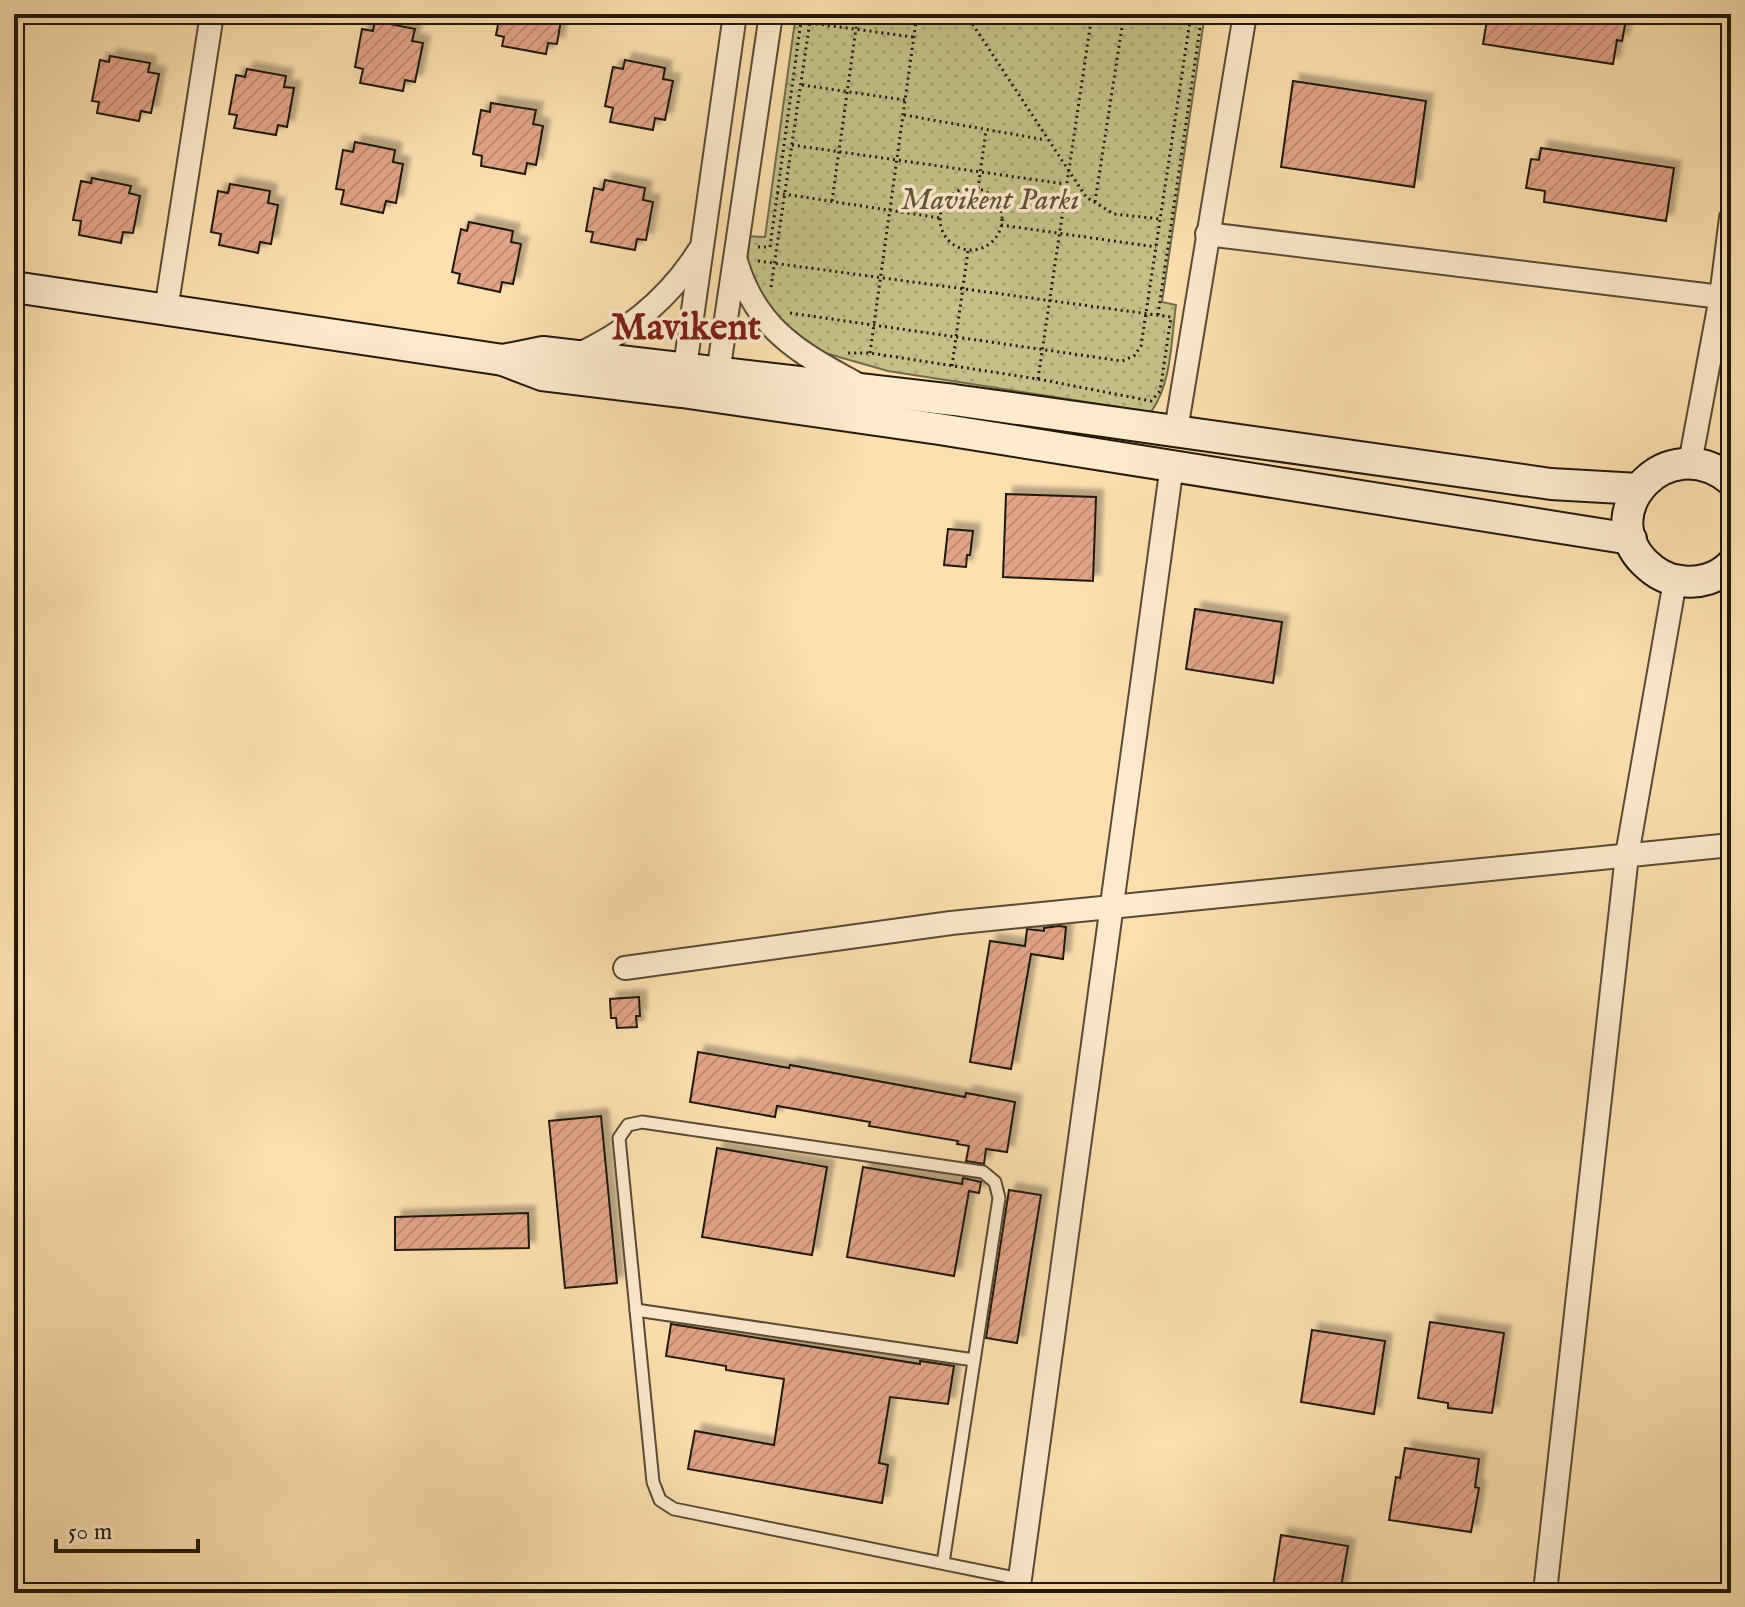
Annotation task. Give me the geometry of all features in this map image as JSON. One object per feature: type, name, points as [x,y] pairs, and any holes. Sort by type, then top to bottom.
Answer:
[{"type":"main road","points":[[14,287],[503,360],[542,375],[716,385],[1172,465],[1631,539]]},
{"type":"main road","points":[[503,360],[543,352],[683,381]]},
{"type":"main road","points":[[716,385],[866,390],[1176,430],[1551,484],[1639,489]]},
{"type":"main road","points":[[1731,480],[1718,470],[1699,463],[1679,463],[1660,470],[1639,489],[1628,519],[1631,539],[1639,557],[1654,572],[1675,581],[1692,583],[1711,578],[1731,565]]},
{"type":"street","points":[[166,310],[212,14]]},
{"type":"street","points":[[683,381],[735,14]]},
{"type":"street","points":[[716,385],[771,14]]},
{"type":"street","points":[[1176,430],[1245,14]]},
{"type":"street","points":[[1690,463],[1721,297],[1731,218]]},
{"type":"street","points":[[1207,234],[1721,297]]},
{"type":"street","points":[[573,356],[637,322],[673,288],[702,247]]},
{"type":"street","points":[[735,257],[754,304],[777,334],[811,360],[866,390]]},
{"type":"street","points":[[1019,1586],[1172,465]]},
{"type":"street","points":[[1545,1592],[1627,855],[1675,581]]},
{"type":"street","points":[[625,968],[951,923],[1731,845]]},
{"type":"lane","points":[[943,1563],[999,1198],[998,1187],[983,1172],[642,1122],[628,1125],[619,1138],[656,1494],[674,1509],[943,1563],[1019,1586]]},
{"type":"lane","points":[[636,1310],[974,1360]]},
{"type":"path","points":[[758,247],[770,247],[802,14]]},
{"type":"path","points":[[770,291],[811,14]]},
{"type":"path","points":[[832,201],[858,14]]},
{"type":"path","points":[[870,353],[917,14]]},
{"type":"path","points":[[966,14],[1086,197],[1114,214],[1161,219]]},
{"type":"path","points":[[1038,379],[1092,14]]},
{"type":"path","points":[[1095,202],[1124,14]]},
{"type":"path","points":[[788,313],[1122,361],[1134,356],[1141,346],[1147,313],[1191,14]]},
{"type":"path","points":[[1158,315],[1202,14]]},
{"type":"path","points":[[810,23],[913,37]]},
{"type":"path","points":[[801,84],[905,100]]},
{"type":"path","points":[[903,115],[1046,140]]},
{"type":"path","points":[[978,189],[986,130]]},
{"type":"path","points":[[792,145],[1067,184]]},
{"type":"path","points":[[978,189],[995,199],[1000,208],[1001,225],[989,245],[968,250],[949,242],[942,233],[940,218],[944,203],[950,196],[959,190],[978,189]]},
{"type":"path","points":[[777,193],[940,218]]},
{"type":"path","points":[[1001,225],[1157,247]]},
{"type":"path","points":[[952,366],[968,250]]},
{"type":"path","points":[[757,272],[758,261],[1171,317],[1160,391],[1151,401],[1038,379],[870,353],[842,353]]},
{"type":"green space","name":"Mavikent Parkı","points":[[796,14],[1205,14],[1162,302],[1176,305],[1171,347],[1163,388],[1151,412],[888,371],[804,347],[763,314],[747,270],[748,236],[765,237]]},
{"type":"building","points":[[500,14],[562,14],[557,44],[548,43],[546,54],[502,46],[504,37],[496,35]]},
{"type":"building","points":[[1488,14],[1627,14],[1622,41],[1617,40],[1613,64],[1483,44]]},
{"type":"building","points":[[375,21],[415,29],[412,41],[423,43],[415,82],[405,80],[403,91],[360,83],[363,69],[355,67],[362,29],[373,31]]},
{"type":"building","points":[[110,56],[150,63],[148,72],[159,74],[151,113],[141,111],[139,121],[97,113],[99,102],[92,101],[100,60],[109,62]]},
{"type":"building","points":[[625,60],[665,68],[663,79],[673,81],[665,120],[655,118],[653,130],[610,122],[613,108],[605,106],[613,67],[623,69]]},
{"type":"building","points":[[247,69],[286,76],[284,87],[294,88],[287,127],[278,125],[276,135],[234,128],[237,115],[229,114],[236,75],[245,77]]},
{"type":"building","points":[[1293,81],[1426,101],[1414,187],[1281,167]]},
{"type":"building","points":[[491,103],[536,110],[533,124],[543,126],[536,165],[527,163],[525,174],[481,166],[482,156],[473,154],[481,110],[490,112]]},
{"type":"building","points":[[355,142],[395,150],[393,162],[403,164],[396,203],[386,201],[383,213],[341,204],[344,190],[336,189],[343,150],[353,152]]},
{"type":"building","points":[[1541,148],[1674,168],[1666,221],[1544,202],[1545,191],[1526,188],[1531,159],[1539,160]]},
{"type":"building","points":[[92,178],[131,186],[129,193],[140,196],[133,233],[123,232],[121,243],[79,235],[81,221],[73,220],[81,181],[91,183]]},
{"type":"building","points":[[605,180],[645,188],[643,200],[653,202],[646,240],[637,239],[635,250],[591,242],[593,232],[586,231],[594,188],[603,190]]},
{"type":"building","points":[[230,184],[270,191],[268,203],[278,205],[271,244],[260,242],[258,253],[219,245],[221,234],[211,232],[218,191],[228,193]]},
{"type":"building","points":[[469,222],[513,231],[511,242],[521,244],[513,284],[502,282],[500,292],[458,283],[460,274],[452,272],[461,229],[467,231]]},
{"type":"building","points":[[1006,494],[1096,497],[1093,581],[1003,577]]},
{"type":"building","points":[[948,529],[973,531],[966,567],[944,565]]},
{"type":"building","points":[[1195,609],[1282,622],[1273,683],[1186,669]]},
{"type":"building","points":[[1066,927],[1063,959],[1031,954],[1011,1069],[970,1062],[990,941],[1025,946],[1027,929],[1044,931],[1044,928]]},
{"type":"building","points":[[639,997],[637,1027],[617,1028],[616,1018],[611,1018],[610,999]]},
{"type":"building","points":[[698,1052],[789,1068],[790,1065],[965,1097],[966,1093],[1015,1102],[1007,1152],[986,1149],[984,1164],[966,1161],[969,1146],[957,1144],[958,1141],[869,1126],[870,1122],[777,1106],[775,1117],[690,1102]]},
{"type":"building","points":[[601,1116],[617,1283],[565,1288],[549,1121]]},
{"type":"building","points":[[717,1148],[827,1167],[812,1255],[702,1237]]},
{"type":"building","points":[[863,1167],[962,1184],[963,1178],[981,1182],[979,1193],[969,1191],[954,1276],[847,1257]]},
{"type":"building","points":[[1009,1190],[1041,1195],[1017,1343],[986,1338]]},
{"type":"building","points":[[528,1213],[529,1248],[395,1250],[395,1217]]},
{"type":"building","points":[[1430,1322],[1504,1333],[1492,1413],[1448,1408],[1448,1403],[1418,1398]]},
{"type":"building","points":[[671,1324],[920,1364],[920,1361],[954,1366],[948,1404],[890,1397],[879,1463],[888,1465],[882,1503],[688,1469],[695,1431],[774,1445],[784,1379],[666,1356]]},
{"type":"building","points":[[1312,1330],[1385,1341],[1374,1414],[1301,1402]]},
{"type":"building","points":[[1405,1448],[1479,1459],[1475,1487],[1479,1488],[1471,1532],[1389,1520],[1396,1477],[1400,1478]]},
{"type":"building","points":[[1281,1535],[1348,1546],[1340,1593],[1272,1593]]},
{"type":"district","name":"Mavikent","points":[[686,326]]}]
